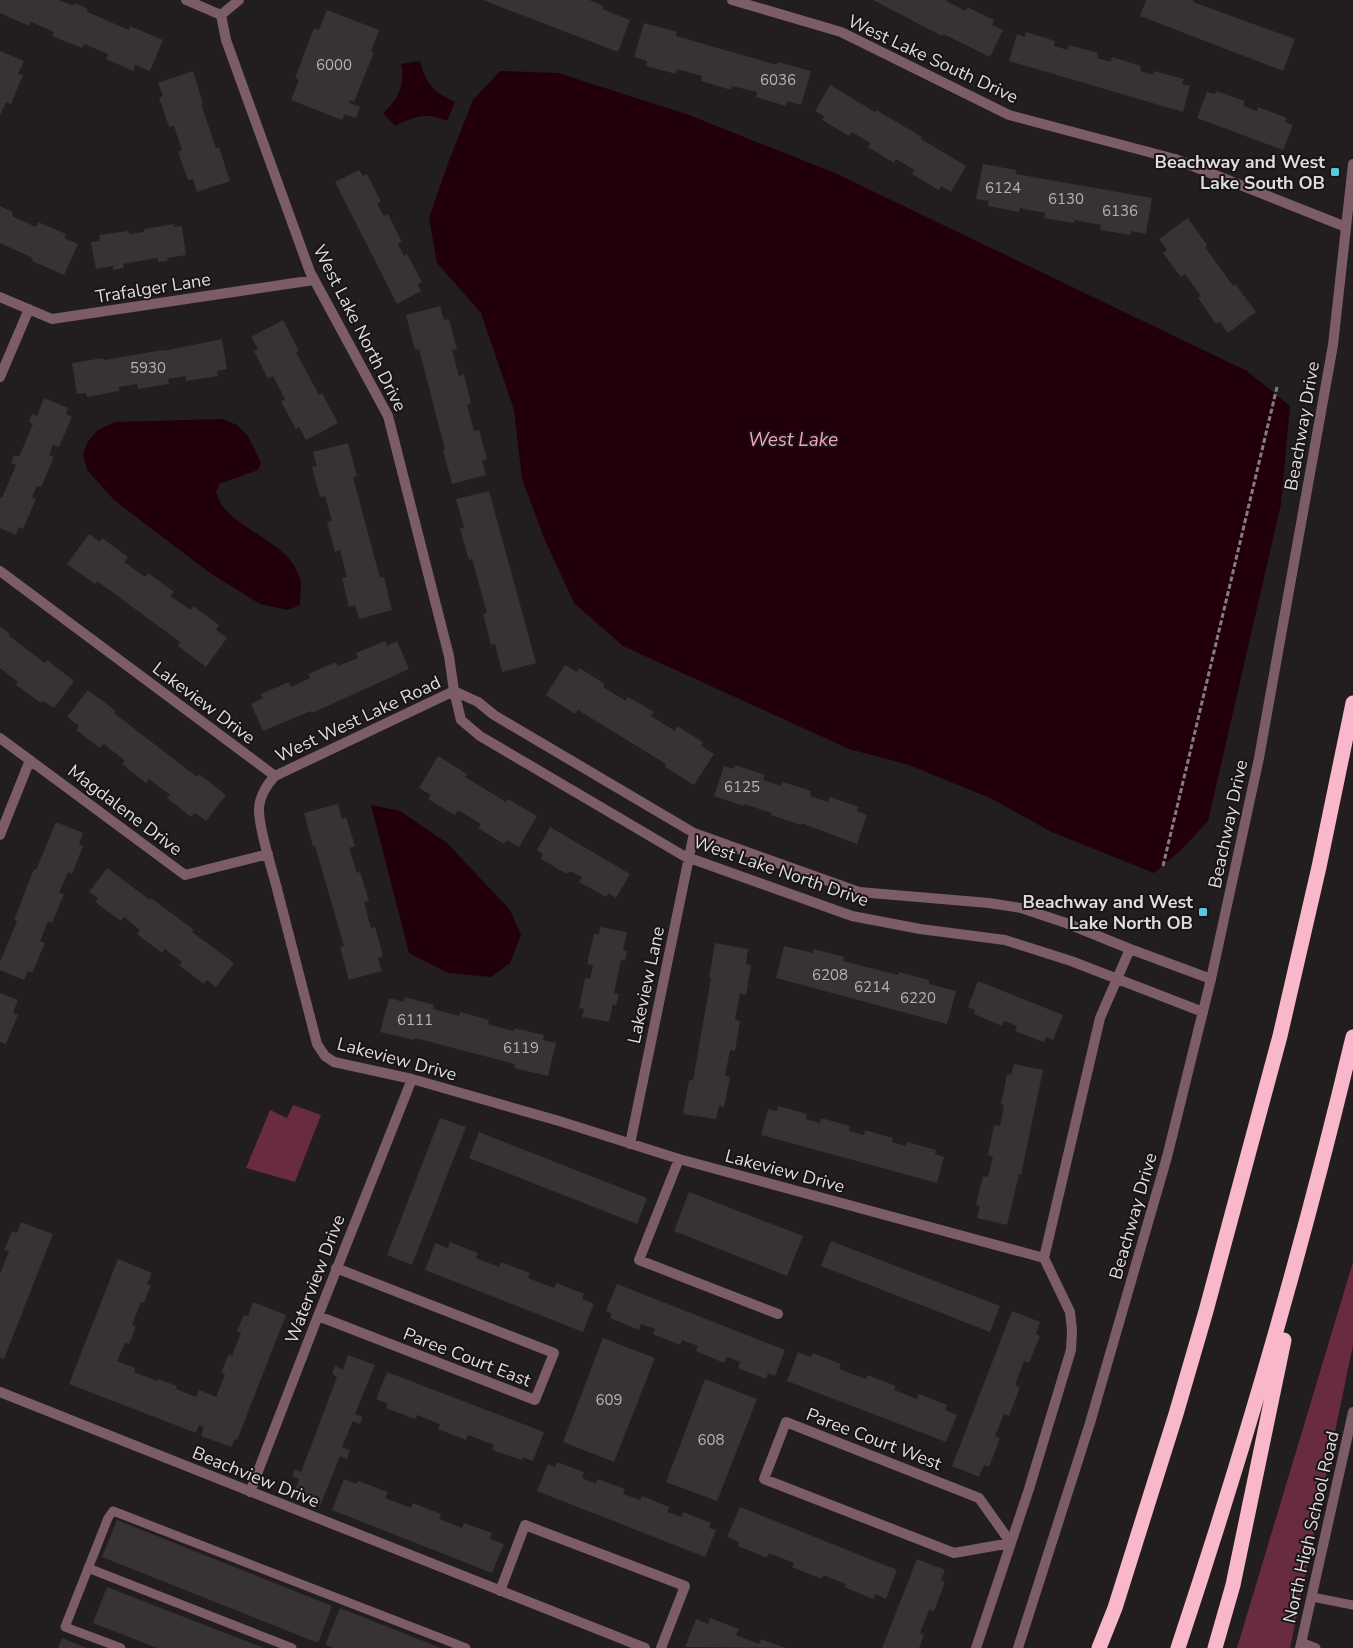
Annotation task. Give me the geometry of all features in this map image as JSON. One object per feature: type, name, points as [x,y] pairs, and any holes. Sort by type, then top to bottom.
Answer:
[{"type":"highway","points":[[1099,1648],[1115,1608],[1206,1311],[1277,1045],[1319,867],[1353,704]]},
{"type":"highway","points":[[1178,1648],[1268,1364],[1315,1193],[1353,1037]]},
{"type":"highway","points":[[1215,1648],[1233,1585],[1315,1193]]},
{"type":"highway","points":[[1094,1648],[1115,1608]]},
{"type":"street","points":[[186,0],[221,15],[239,0]]},
{"type":"street","name":"West Lake South Drive","points":[[732,0],[841,32],[1009,115],[1176,159],[1346,227]]},
{"type":"street","name":"West Lake North Drive","points":[[221,15],[226,40],[314,280],[388,416],[449,656],[454,692],[461,720],[480,736],[689,858],[852,916],[920,929],[1005,940],[1019,944],[1071,961],[1203,1012]]},
{"type":"street","name":"Beachway Drive","points":[[1018,1648],[1090,1423],[1167,1157],[1211,979],[1259,758],[1333,344],[1353,164]]},
{"type":"street","name":"Trafalger Lane","points":[[0,297],[52,319],[314,280]]},
{"type":"street","points":[[0,376],[29,309]]},
{"type":"street","name":"Lakeview Drive","points":[[0,571],[275,776],[265,789],[259,809],[260,819],[314,1035],[320,1051],[334,1062],[412,1079],[559,1121],[679,1159],[1044,1258]]},
{"type":"street","name":"West Lake North Drive","points":[[454,692],[478,702],[494,715],[694,833],[859,892],[1009,905],[1066,923],[1211,979]]},
{"type":"street","name":"West West Lake Road","points":[[275,776],[454,692]]},
{"type":"street","name":"Magdalene Drive","points":[[0,738],[184,875],[268,854]]},
{"type":"street","points":[[0,835],[30,760]]},
{"type":"street","name":"Lakeview Lane","points":[[630,1144],[694,833]]},
{"type":"street","points":[[976,1648],[1029,1489],[1071,1350],[1072,1330],[1070,1312],[1044,1258],[1100,1018],[1130,949]]},
{"type":"street","name":"Waterview Drive","points":[[250,1492],[336,1268],[412,1079]]},
{"type":"street","points":[[679,1159],[640,1260],[778,1314]]},
{"type":"street","name":"Paree Court East","points":[[318,1316],[535,1400],[554,1353],[336,1268]]},
{"type":"street","name":"Beachview Drive","points":[[0,1392],[645,1648]]},
{"type":"street","name":"North High School Road","points":[[1300,1645],[1353,1412]]},
{"type":"street","name":"Paree Court West","points":[[786,1422],[979,1498],[1011,1543],[954,1553],[764,1479],[786,1422]]},
{"type":"street","points":[[500,1591],[525,1525],[685,1586],[661,1648]]},
{"type":"lane","points":[[121,1648],[65,1627],[108,1518],[114,1511],[466,1648]]},
{"type":"lane","points":[[88,1568],[292,1648]]},
{"type":"lane","points":[[1312,1598],[1353,1605]]},
{"type":"lane","points":[[1300,1645],[1316,1648]]},
{"type":"path","points":[[1163,866],[1277,386]]},
{"type":"shaded area","points":[[293,1105],[321,1115],[295,1182],[246,1168],[270,1110],[287,1118]]},
{"type":"shaded area","points":[[1353,1262],[1353,1345],[1290,1648],[1237,1648]]},
{"type":"water","points":[[420,61],[425,76],[436,91],[455,102],[447,121],[440,118],[421,116],[395,126],[383,113],[393,103],[400,91],[402,78],[401,64]]},
{"type":"water","name":"West Lake","points":[[500,71],[558,73],[689,115],[837,174],[1247,371],[1290,406],[1281,504],[1208,821],[1181,850],[1154,873],[1052,832],[990,798],[909,765],[849,749],[623,646],[574,603],[544,538],[522,479],[514,410],[481,313],[437,263],[429,218],[473,100]]},
{"type":"water","points":[[222,419],[237,425],[248,436],[261,463],[258,470],[219,484],[216,493],[223,507],[232,516],[277,547],[294,566],[301,581],[300,605],[288,610],[260,604],[210,573],[115,501],[87,470],[83,454],[88,441],[98,430],[115,422]]},
{"type":"water","points":[[371,805],[400,811],[447,843],[510,910],[521,935],[510,963],[491,977],[448,973],[409,953]]},
{"type":"building","points":[[0,0],[59,0],[74,6],[75,3],[88,9],[87,12],[129,30],[130,26],[163,40],[150,71],[135,65],[133,71],[106,59],[108,54],[84,44],[82,48],[52,36],[54,32],[31,22],[29,26],[0,13]]},
{"type":"building","points":[[483,0],[589,0],[604,6],[602,9],[630,20],[618,52]]},
{"type":"building","points":[[873,0],[947,0],[966,11],[967,7],[994,20],[992,25],[1003,30],[990,57],[943,34],[942,36]]},
{"type":"building","points":[[1146,0],[1194,0],[1193,2],[1295,39],[1283,71],[1140,16]]},
{"type":"building","points":[[327,10],[379,30],[371,51],[374,52],[354,102],[350,100],[349,103],[360,107],[356,118],[345,114],[342,120],[291,100],[299,80],[295,78],[314,28],[319,30]]},
{"type":"building","points":[[644,23],[677,32],[676,36],[777,65],[778,62],[811,71],[801,105],[787,101],[786,106],[756,97],[757,92],[732,86],[731,90],[701,81],[702,76],[677,69],[676,74],[646,66],[647,61],[634,57]]},
{"type":"building","points":[[1026,32],[1055,41],[1054,46],[1068,50],[1069,45],[1098,53],[1097,58],[1111,62],[1112,57],[1141,66],[1140,71],[1153,75],[1154,71],[1184,79],[1182,84],[1190,86],[1183,112],[1009,61],[1017,34],[1025,37]]},
{"type":"building","points":[[0,51],[24,61],[18,74],[23,75],[11,104],[6,102],[0,116]]},
{"type":"building","points":[[193,71],[203,103],[201,104],[216,148],[219,147],[230,181],[197,192],[193,179],[188,180],[178,152],[182,150],[174,126],[169,127],[159,97],[163,96],[158,83]]},
{"type":"building","points":[[830,85],[922,137],[921,139],[966,166],[951,192],[941,186],[939,190],[912,174],[914,170],[896,159],[894,163],[868,147],[870,143],[852,132],[849,136],[822,120],[824,116],[815,111]]},
{"type":"building","points":[[1216,91],[1245,101],[1243,106],[1257,111],[1258,107],[1287,118],[1285,122],[1293,125],[1283,150],[1197,118],[1207,92],[1215,94]]},
{"type":"building","points":[[983,164],[1016,170],[1016,174],[1152,198],[1146,234],[1131,231],[1131,235],[1100,230],[1101,225],[1075,220],[1074,223],[1044,218],[1045,213],[1020,208],[1019,212],[988,206],[989,201],[976,199]]},
{"type":"building","points":[[359,170],[363,176],[367,174],[381,202],[377,204],[384,216],[388,214],[402,242],[398,244],[404,256],[407,254],[422,282],[418,284],[421,291],[397,304],[335,182]]},
{"type":"building","points":[[0,206],[13,212],[12,216],[36,227],[38,222],[66,234],[64,238],[78,244],[64,275],[32,261],[33,258],[0,243]]},
{"type":"building","points":[[1188,218],[1207,245],[1205,247],[1233,286],[1235,284],[1256,312],[1228,333],[1220,322],[1216,324],[1198,298],[1201,296],[1185,274],[1181,277],[1163,253],[1167,250],[1159,239]]},
{"type":"building","points":[[174,224],[174,227],[182,226],[186,255],[167,258],[168,261],[158,262],[158,258],[123,264],[124,268],[113,270],[113,266],[96,269],[91,242],[100,241],[99,235],[129,231],[129,234],[144,232],[144,229]]},
{"type":"building","points":[[440,306],[444,320],[449,319],[457,349],[452,350],[459,376],[464,374],[471,404],[467,405],[474,431],[479,430],[487,459],[482,461],[486,475],[452,484],[419,349],[415,350],[406,315]]},
{"type":"building","points":[[283,320],[299,351],[296,352],[319,395],[322,393],[338,423],[306,440],[299,427],[296,429],[281,402],[285,399],[273,376],[268,379],[254,351],[258,349],[251,337]]},
{"type":"building","points":[[222,339],[227,369],[217,371],[218,376],[186,381],[186,376],[168,379],[169,384],[138,389],[137,384],[119,387],[119,391],[87,397],[86,393],[77,394],[72,363],[163,351]]},
{"type":"building","points":[[44,398],[68,408],[66,414],[72,417],[59,447],[53,445],[49,455],[54,457],[41,487],[37,486],[32,497],[36,499],[23,529],[19,527],[16,535],[0,528],[0,497],[2,498],[16,465],[11,463],[14,455],[19,457],[33,424],[29,422],[32,414],[37,416]]},
{"type":"building","points":[[348,443],[357,476],[353,477],[380,578],[384,577],[392,610],[359,619],[355,605],[349,607],[342,578],[347,577],[340,550],[335,552],[327,522],[332,521],[325,496],[320,497],[312,467],[317,466],[313,452]]},
{"type":"building","points":[[489,491],[536,663],[502,672],[495,644],[491,645],[483,614],[487,613],[472,559],[469,560],[460,529],[464,527],[456,499]]},
{"type":"building","points":[[89,534],[100,542],[102,538],[128,557],[124,562],[145,577],[148,573],[174,592],[170,596],[191,610],[193,606],[219,625],[216,630],[227,638],[206,667],[178,646],[180,642],[97,581],[95,584],[67,564]]},
{"type":"building","points":[[0,626],[10,634],[9,636],[45,663],[47,660],[74,681],[54,708],[43,701],[41,703],[16,685],[18,682],[0,668]]},
{"type":"building","points":[[385,641],[387,646],[397,641],[409,669],[312,713],[311,711],[263,731],[251,704],[263,698],[261,694],[289,682],[291,687],[310,678],[308,674],[336,662],[338,666],[358,658],[356,653]]},
{"type":"building","points":[[565,665],[577,672],[579,668],[605,684],[603,687],[626,701],[628,697],[654,712],[651,716],[675,731],[677,726],[703,742],[701,746],[714,754],[694,785],[665,767],[666,764],[578,710],[575,714],[546,695]]},
{"type":"building","points":[[88,690],[116,711],[114,713],[197,777],[199,774],[226,795],[206,821],[195,813],[191,817],[167,798],[170,795],[149,779],[146,783],[122,764],[125,761],[104,744],[100,748],[76,730],[79,726],[67,717]]},
{"type":"building","points":[[438,756],[467,774],[465,777],[506,802],[508,799],[537,816],[519,847],[507,840],[504,844],[478,828],[481,824],[458,810],[455,815],[428,799],[431,795],[419,788]]},
{"type":"building","points":[[735,765],[765,775],[763,780],[781,786],[783,782],[811,791],[810,796],[828,802],[830,797],[859,807],[857,811],[867,815],[857,844],[801,823],[801,825],[771,815],[772,813],[714,796],[724,766],[734,769]]},
{"type":"building","points":[[338,804],[342,819],[346,817],[355,846],[349,848],[357,873],[360,872],[369,901],[364,902],[371,928],[375,927],[383,956],[378,958],[382,971],[349,980],[340,947],[344,946],[304,813]]},
{"type":"building","points":[[56,822],[83,833],[79,844],[83,846],[72,874],[68,872],[59,893],[64,894],[52,923],[48,921],[40,941],[45,943],[32,973],[28,971],[24,980],[0,970],[0,962],[17,921],[14,920],[34,869],[36,870]]},
{"type":"building","points":[[550,827],[630,874],[616,898],[608,893],[606,897],[579,882],[582,877],[570,871],[567,874],[541,859],[543,854],[537,850]]},
{"type":"building","points":[[107,868],[194,930],[192,932],[234,963],[216,987],[207,980],[204,984],[179,965],[182,962],[165,949],[162,953],[137,934],[140,930],[124,917],[121,921],[95,902],[98,898],[89,892]]},
{"type":"building","points":[[600,927],[627,932],[623,950],[627,951],[625,961],[621,960],[614,993],[619,994],[616,1005],[613,1004],[609,1022],[582,1017],[584,1009],[579,1008],[585,978],[590,979],[593,965],[587,964],[594,934],[599,935]]},
{"type":"building","points":[[715,943],[748,949],[746,964],[751,965],[746,995],[740,993],[735,1020],[740,1021],[735,1051],[730,1050],[725,1076],[730,1077],[724,1107],[719,1106],[716,1119],[683,1114],[689,1080],[693,1080],[711,978],[709,978]]},
{"type":"building","points":[[784,946],[813,953],[814,949],[844,957],[843,961],[898,975],[899,972],[929,980],[929,984],[956,991],[947,1024],[776,978]]},
{"type":"building","points":[[978,981],[1063,1015],[1053,1040],[1046,1037],[1044,1042],[1015,1031],[1017,1026],[1004,1021],[1002,1026],[974,1014],[975,1010],[968,1007]]},
{"type":"building","points":[[0,993],[18,1000],[13,1013],[18,1015],[6,1044],[0,1042]]},
{"type":"building","points":[[405,997],[434,1005],[433,1009],[459,1016],[460,1012],[489,1020],[488,1024],[513,1031],[514,1028],[544,1035],[543,1040],[556,1043],[548,1076],[514,1068],[515,1064],[415,1038],[414,1040],[380,1032],[389,998],[404,1002]]},
{"type":"building","points":[[1014,1064],[1043,1070],[1021,1175],[1019,1174],[1007,1225],[977,1218],[980,1206],[976,1205],[983,1176],[988,1177],[993,1156],[988,1155],[994,1125],[1000,1126],[1004,1105],[1001,1104],[1007,1074],[1011,1075]]},
{"type":"building","points":[[778,1106],[807,1114],[806,1119],[820,1123],[821,1118],[850,1126],[849,1131],[864,1135],[865,1130],[893,1138],[892,1142],[906,1146],[907,1142],[936,1150],[935,1154],[944,1157],[937,1183],[761,1135],[768,1109],[777,1111]]},
{"type":"building","points":[[440,1118],[466,1127],[412,1265],[387,1255]]},
{"type":"building","points":[[479,1132],[647,1198],[637,1224],[469,1158]]},
{"type":"building","points":[[689,1192],[803,1236],[787,1276],[674,1231]]},
{"type":"building","points":[[21,1222],[53,1234],[4,1359],[0,1358],[0,1274],[9,1251],[4,1250],[12,1231],[17,1233]]},
{"type":"building","points":[[831,1241],[1000,1306],[990,1332],[821,1266]]},
{"type":"building","points":[[450,1242],[478,1253],[476,1258],[499,1267],[501,1262],[530,1273],[528,1278],[554,1288],[557,1283],[584,1294],[582,1299],[594,1304],[583,1332],[425,1270],[435,1243],[448,1248]]},
{"type":"building","points":[[118,1259],[152,1273],[147,1284],[151,1285],[144,1303],[141,1302],[132,1325],[136,1327],[129,1344],[125,1343],[117,1361],[135,1368],[134,1372],[177,1386],[176,1389],[196,1397],[199,1390],[216,1397],[225,1374],[221,1373],[229,1354],[232,1356],[241,1333],[237,1331],[244,1315],[248,1316],[253,1302],[286,1315],[237,1440],[235,1439],[231,1447],[201,1436],[204,1427],[199,1425],[196,1433],[69,1384]]},
{"type":"building","points":[[617,1284],[785,1350],[775,1376],[768,1373],[766,1379],[738,1368],[740,1362],[727,1357],[724,1363],[696,1351],[698,1346],[682,1340],[680,1345],[653,1334],[655,1329],[641,1324],[639,1330],[610,1318],[612,1314],[606,1311]]},
{"type":"building","points":[[1012,1311],[1040,1322],[1036,1334],[1040,1336],[1029,1363],[1024,1361],[1015,1385],[1020,1387],[1009,1416],[1004,1414],[995,1436],[1000,1438],[989,1467],[984,1465],[979,1477],[952,1466]]},
{"type":"building","points":[[603,1338],[655,1358],[614,1462],[563,1442]]},
{"type":"building","points":[[798,1352],[811,1357],[813,1353],[841,1364],[839,1369],[866,1379],[867,1375],[896,1386],[894,1390],[917,1399],[919,1394],[947,1405],[945,1410],[957,1415],[946,1442],[787,1381]]},
{"type":"building","points":[[348,1355],[375,1365],[355,1414],[363,1417],[360,1424],[353,1421],[342,1447],[350,1450],[347,1459],[340,1456],[320,1506],[293,1496],[299,1479],[292,1476],[295,1469],[301,1472],[337,1377],[332,1374],[335,1366],[343,1370]]},
{"type":"building","points":[[387,1372],[544,1432],[533,1461],[523,1457],[522,1460],[492,1450],[494,1445],[468,1435],[466,1440],[438,1429],[440,1424],[417,1415],[415,1419],[386,1408],[388,1404],[376,1399]]},
{"type":"building","points":[[705,1379],[757,1399],[717,1501],[666,1482]]},
{"type":"building","points":[[557,1462],[584,1472],[582,1478],[596,1484],[597,1479],[625,1489],[623,1494],[640,1500],[642,1496],[669,1507],[668,1512],[681,1517],[683,1512],[711,1523],[709,1528],[716,1530],[705,1557],[537,1491],[548,1464],[555,1467]]},
{"type":"building","points":[[344,1479],[356,1484],[358,1481],[388,1492],[385,1498],[411,1508],[413,1503],[441,1514],[439,1519],[462,1528],[464,1523],[492,1533],[490,1539],[504,1544],[492,1573],[332,1510]]},
{"type":"building","points":[[740,1507],[897,1570],[886,1599],[875,1594],[873,1599],[844,1587],[846,1584],[823,1575],[822,1579],[792,1567],[794,1563],[769,1553],[767,1558],[738,1546],[739,1542],[727,1537]]},
{"type":"building","points":[[117,1520],[332,1606],[318,1643],[102,1557]]},
{"type":"building","points":[[917,1559],[945,1570],[941,1580],[945,1582],[934,1611],[929,1610],[920,1633],[924,1635],[919,1648],[882,1648]]},
{"type":"building","points":[[107,1587],[264,1648],[157,1648],[93,1623]]},
{"type":"building","points":[[340,1608],[441,1648],[334,1648],[325,1645]]},
{"type":"building","points":[[710,1618],[739,1629],[736,1635],[759,1644],[761,1639],[785,1648],[685,1647],[696,1619],[708,1624]]},
{"type":"building","points":[[62,1638],[87,1648],[58,1648]]},
{"type":"place","name":"Beachway and West Lake South OB","points":[[1335,172]]},
{"type":"place","name":"Beachway and West Lake North OB","points":[[1203,912]]}]
